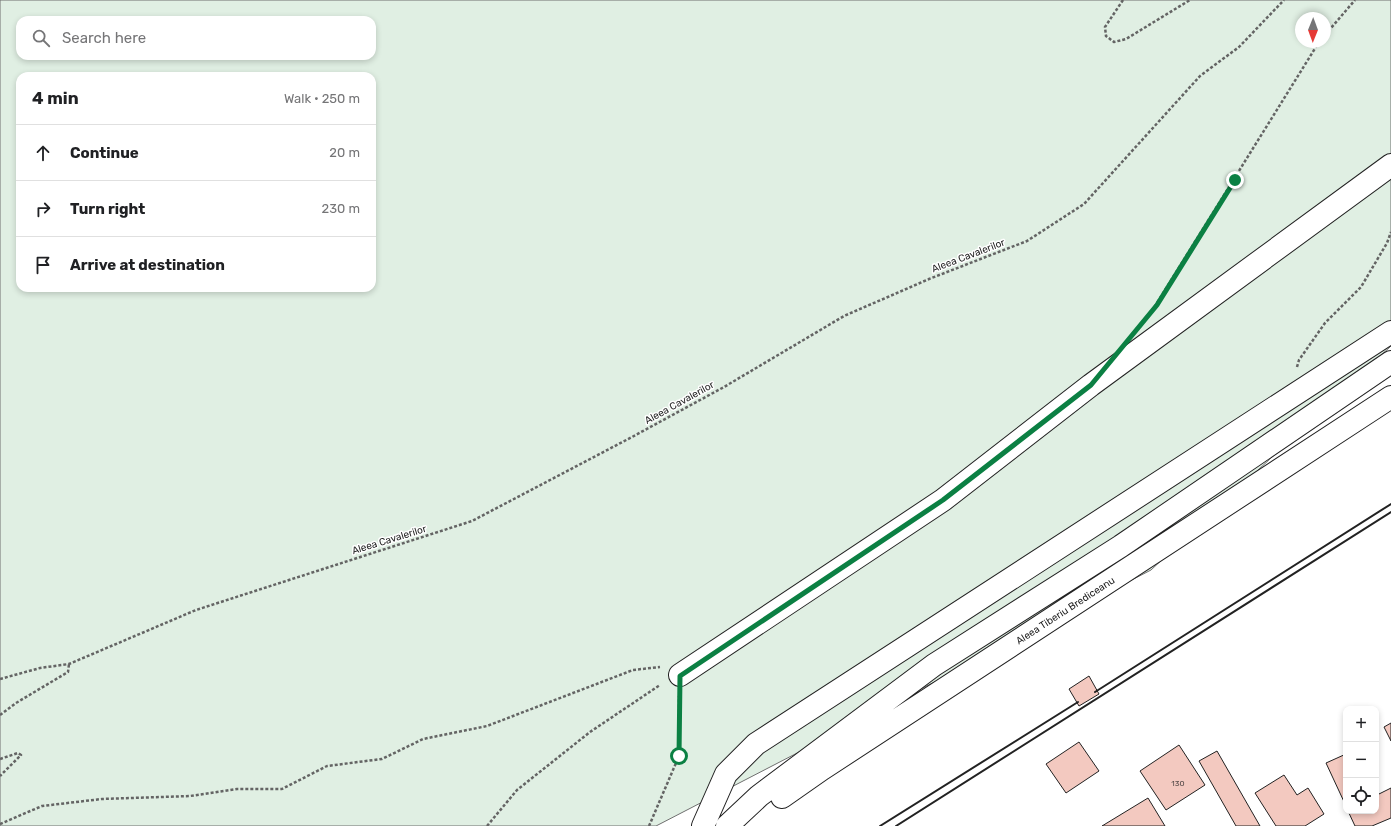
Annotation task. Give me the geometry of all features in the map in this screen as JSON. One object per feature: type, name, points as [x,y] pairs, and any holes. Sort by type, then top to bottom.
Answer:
[{"type":"street","points":[[680,676],[943,500],[1091,385],[1391,165]]},
{"type":"street","points":[[703,826],[726,774],[756,744],[1391,332]]},
{"type":"street","points":[[727,826],[759,796],[934,665],[1121,546],[1391,362]]},
{"type":"street","name":"Aleea Tiberiu Brediceanu","points":[[742,826],[822,769],[1391,397]]},
{"type":"path","points":[[1123,0],[1105,27],[1106,36],[1114,42],[1126,39],[1190,0]]},
{"type":"path","name":"Aleea Cavalerilor","points":[[0,680],[40,668],[69,664],[196,610],[472,521],[724,387],[844,316],[929,279],[1027,241],[1084,204],[1200,76],[1239,47],[1284,0]]},
{"type":"path","points":[[1331,28],[1355,0]]},
{"type":"path","points":[[1148,316],[1161,298],[1315,48]]},
{"type":"path","points":[[1287,400],[1299,360],[1325,323],[1362,287],[1387,243],[1391,232]]},
{"type":"path","points":[[0,715],[16,703],[68,672],[69,664]]},
{"type":"path","points":[[0,824],[42,806],[102,799],[190,796],[237,788],[282,789],[327,766],[382,759],[424,739],[487,726],[634,670],[658,666],[680,676]]},
{"type":"path","points":[[488,826],[517,790],[590,732],[662,685],[680,676]]},
{"type":"path","points":[[649,826],[679,756],[680,676]]},
{"type":"path","points":[[0,759],[18,754],[21,755],[0,776]]},
{"type":"green space","points":[[0,0],[1391,0],[1391,346],[1151,570],[656,826],[0,826]]},
{"type":"building","points":[[1089,676],[1099,694],[1079,706],[1069,689]]},
{"type":"building","points":[[1391,723],[1391,741],[1384,727]]},
{"type":"building","points":[[1079,742],[1099,771],[1066,793],[1046,764]]},
{"type":"building","points":[[1179,745],[1205,785],[1166,810],[1140,771]]},
{"type":"building","points":[[1217,751],[1260,826],[1236,826],[1199,761]]},
{"type":"building","points":[[1343,755],[1343,800],[1326,763]]},
{"type":"building","points":[[1284,775],[1297,795],[1308,788],[1324,814],[1305,826],[1276,826],[1255,793]]},
{"type":"building","points":[[1391,788],[1391,818],[1372,826],[1355,826],[1349,814],[1379,814],[1379,794]]},
{"type":"building","points":[[1148,798],[1165,826],[1102,826]]},
{"type":"wall","points":[[1095,692],[1391,504]]},
{"type":"wall","points":[[896,826],[1391,512]]},
{"type":"wall","points":[[880,826],[1078,702]]},
{"type":"route","points":[[679,756],[680,676],[943,500],[1091,385],[1157,305],[1235,180]]}]
